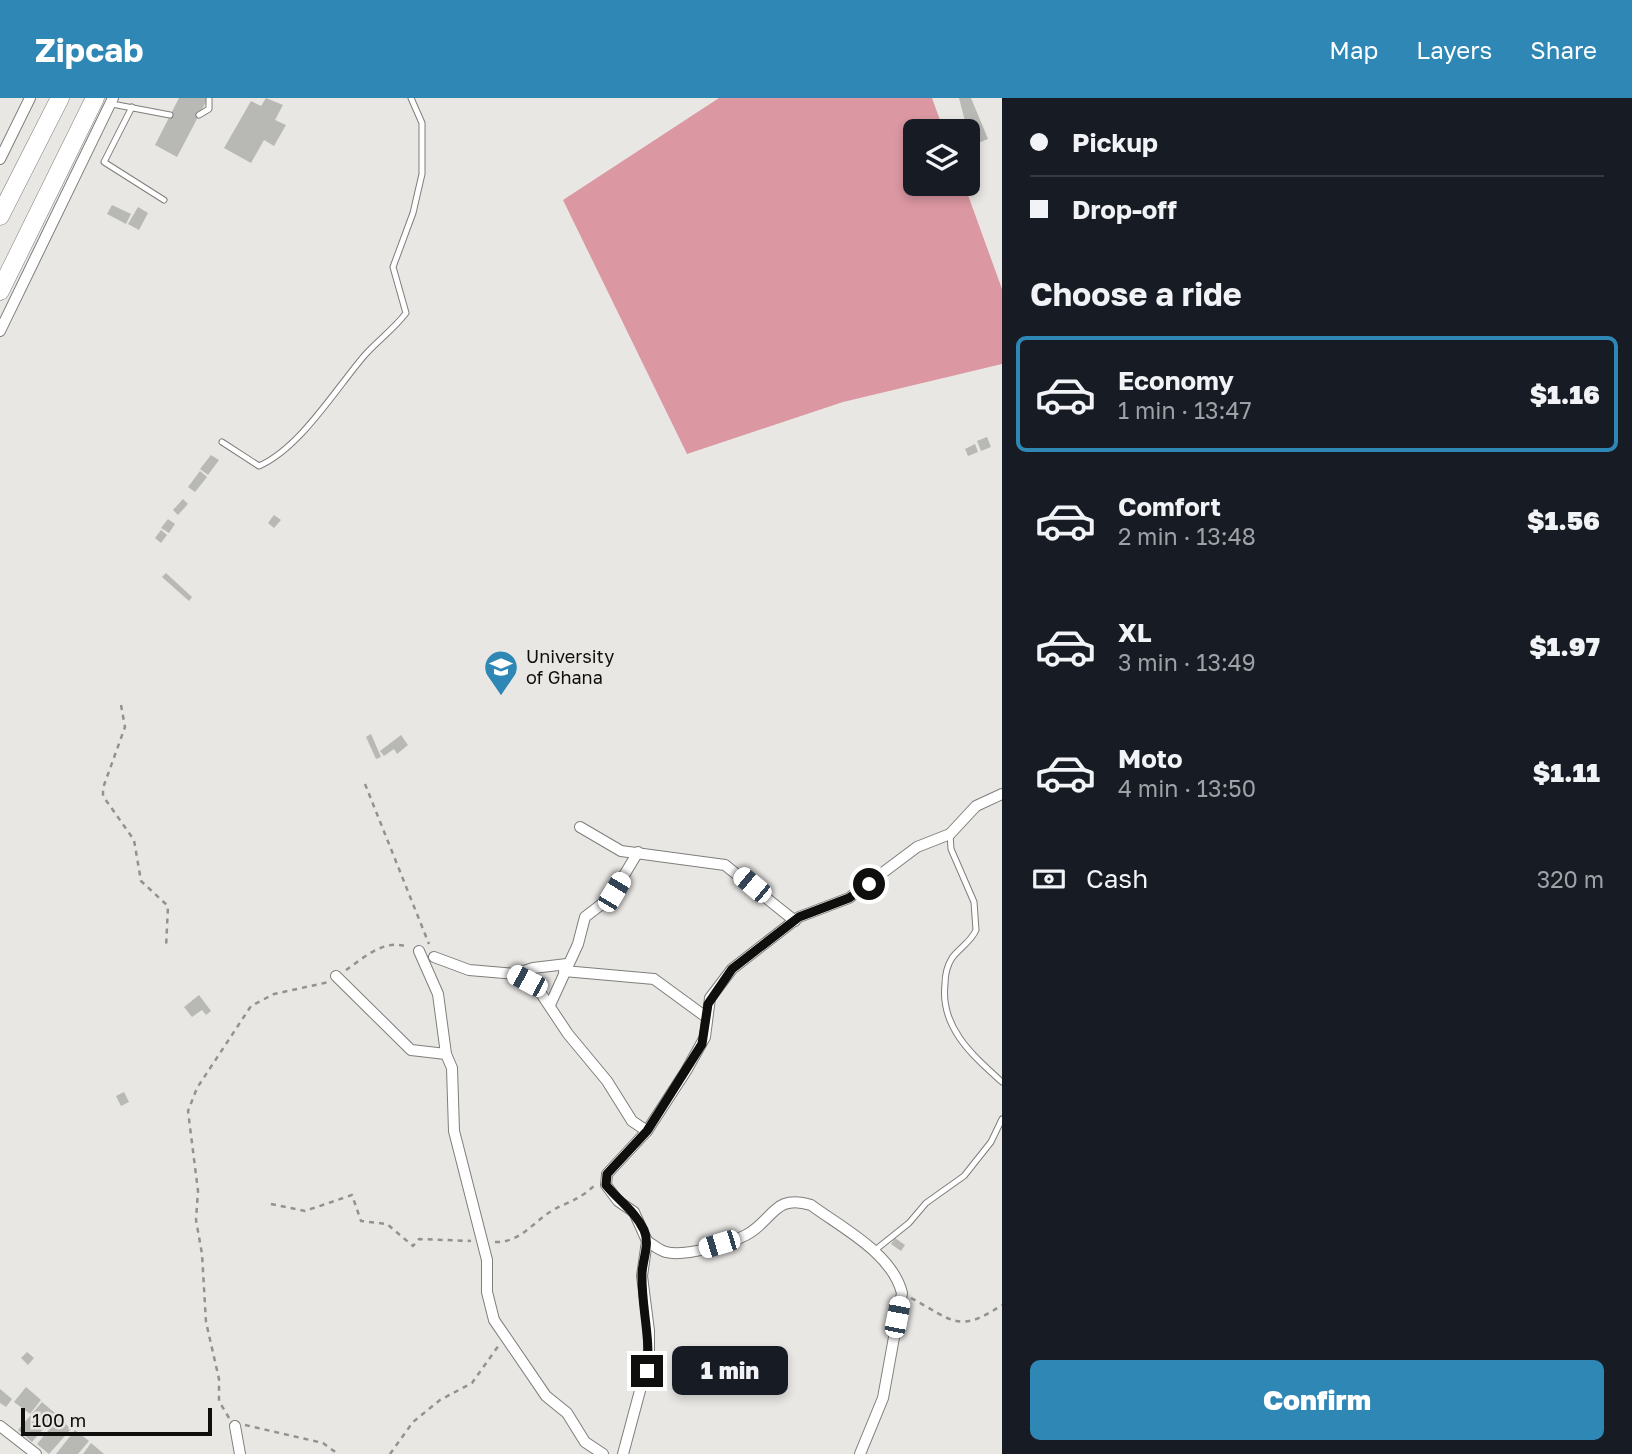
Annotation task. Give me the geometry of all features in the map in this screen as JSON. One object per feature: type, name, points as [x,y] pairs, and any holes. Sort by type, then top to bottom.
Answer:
[{"type":"highway","points":[[0,216],[60,98]]},
{"type":"highway","points":[[0,291],[106,100]]},
{"type":"street","points":[[0,159],[30,98]]},
{"type":"street","points":[[0,331],[106,100]]},
{"type":"street","points":[[623,1454],[649,1357],[649,1331],[642,1276],[647,1241],[634,1212],[618,1201],[606,1185],[607,1174],[647,1131],[702,1044],[710,998],[732,969],[795,921],[849,898],[917,847],[950,834],[975,806],[1002,794]]},
{"type":"street","points":[[580,827],[610,847],[725,865],[795,921]]},
{"type":"street","points":[[550,1005],[565,967],[578,944],[585,917],[611,897],[638,852]]},
{"type":"street","points":[[419,951],[438,994],[446,1054],[452,1068],[454,1131],[487,1260],[490,1307],[505,1336],[546,1396],[567,1413],[585,1442],[604,1454]]},
{"type":"street","points":[[434,957],[469,970],[515,974],[527,969],[565,967],[654,979],[706,1017]]},
{"type":"street","points":[[515,974],[538,989],[568,1034],[607,1081],[632,1121],[647,1131]]},
{"type":"street","points":[[336,976],[411,1050],[446,1054]]},
{"type":"street","points":[[647,1241],[665,1252],[693,1252],[744,1236],[781,1204],[799,1201],[811,1205],[874,1251],[900,1285],[902,1293],[883,1398],[860,1454]]},
{"type":"street","points":[[0,1426],[36,1454]]},
{"type":"street","points":[[235,1426],[240,1454]]},
{"type":"lane","points":[[199,115],[209,109],[209,98]]},
{"type":"lane","points":[[222,442],[259,466],[278,455],[309,425],[364,356],[406,313],[393,267],[422,174],[422,123],[411,98]]},
{"type":"lane","points":[[106,100],[170,115]]},
{"type":"lane","points":[[132,107],[104,162],[164,200]]},
{"type":"lane","points":[[950,834],[951,849],[975,902],[976,930],[948,966],[943,998],[945,1013],[957,1035],[1002,1082]]},
{"type":"lane","points":[[874,1251],[909,1223],[926,1203],[964,1176],[991,1142],[1002,1119]]},
{"type":"path","points":[[121,705],[125,727],[103,788],[103,796],[134,840],[141,881],[167,906],[166,948]]},
{"type":"path","points":[[365,784],[380,829],[395,852],[402,879],[434,957]]},
{"type":"path","points":[[338,1454],[323,1443],[307,1438],[248,1425],[235,1426],[219,1401],[219,1379],[205,1322],[202,1254],[196,1220],[198,1191],[188,1111],[197,1088],[251,1006],[262,998],[318,986],[380,947],[391,944],[419,951]]},
{"type":"path","points":[[492,1242],[504,1242],[524,1233],[553,1210],[577,1201],[601,1180]]},
{"type":"path","points":[[271,1204],[305,1211],[352,1195],[361,1221],[387,1224],[413,1246],[419,1239],[480,1242]]},
{"type":"path","points":[[902,1293],[955,1322],[965,1324],[977,1322],[1002,1305]]},
{"type":"path","points":[[390,1454],[413,1422],[440,1400],[472,1383],[505,1336]]},
{"type":"shaded area","points":[[719,98],[932,98],[940,119],[903,119],[903,196],[968,196],[1002,289],[1002,364],[843,402],[687,454],[563,200]]},
{"type":"building","points":[[179,98],[208,98],[177,157],[155,145]]},
{"type":"building","points":[[266,98],[283,105],[275,120],[286,125],[274,146],[264,140],[251,163],[224,148],[251,101],[261,106]]},
{"type":"building","points":[[959,98],[971,98],[980,119],[964,119]]},
{"type":"building","points":[[980,120],[988,139],[980,142]]},
{"type":"building","points":[[112,205],[131,214],[126,224],[107,214]]},
{"type":"building","points":[[138,207],[148,213],[139,230],[128,224]]},
{"type":"building","points":[[987,437],[991,447],[981,451],[977,441]]},
{"type":"building","points":[[975,444],[978,452],[968,456],[965,449]]},
{"type":"building","points":[[211,455],[219,460],[208,475],[200,469]]},
{"type":"building","points":[[200,471],[207,477],[195,492],[188,487]]},
{"type":"building","points":[[183,499],[188,504],[178,515],[173,510]]},
{"type":"building","points":[[274,515],[281,520],[274,528],[268,523]]},
{"type":"building","points":[[168,519],[175,524],[169,533],[161,528]]},
{"type":"building","points":[[161,530],[167,535],[161,543],[155,538]]},
{"type":"building","points":[[166,573],[192,597],[189,601],[162,577]]},
{"type":"building","points":[[371,734],[381,757],[376,759],[366,737]]},
{"type":"building","points":[[401,735],[408,745],[397,754],[394,749],[384,756],[380,751]]},
{"type":"building","points":[[199,995],[211,1011],[206,1015],[202,1010],[192,1017],[184,1007]]},
{"type":"building","points":[[124,1092],[129,1102],[121,1106],[116,1096]]},
{"type":"building","points":[[895,1238],[905,1245],[901,1251],[891,1244]]},
{"type":"building","points":[[27,1352],[34,1358],[28,1365],[21,1358]]},
{"type":"building","points":[[26,1387],[41,1400],[30,1414],[14,1402]]},
{"type":"building","points":[[0,1389],[12,1399],[6,1407],[0,1403]]},
{"type":"building","points":[[42,1402],[56,1414],[32,1442],[18,1430]]},
{"type":"building","points":[[59,1418],[71,1429],[49,1454],[37,1444]]},
{"type":"building","points":[[75,1430],[89,1441],[78,1454],[56,1454]]},
{"type":"building","points":[[91,1443],[104,1454],[83,1454]]},
{"type":"place","name":"University of Ghana","points":[[501,697]]},
{"type":"route","points":[[647,1371],[649,1331],[642,1276],[647,1241],[634,1212],[618,1201],[606,1185],[607,1174],[647,1131],[686,1071],[705,1037],[706,1012],[710,998],[732,969],[799,917],[849,898],[869,884]]}]
